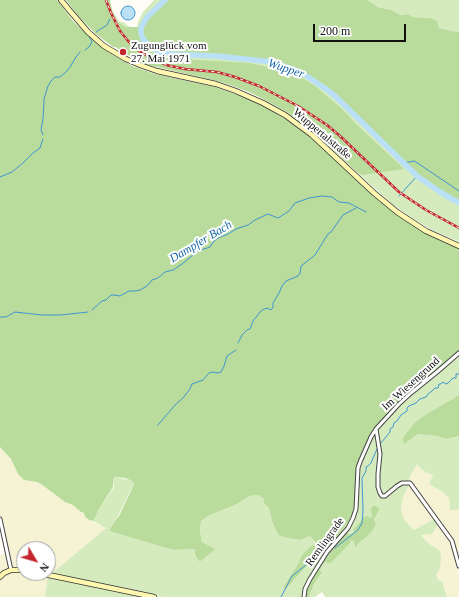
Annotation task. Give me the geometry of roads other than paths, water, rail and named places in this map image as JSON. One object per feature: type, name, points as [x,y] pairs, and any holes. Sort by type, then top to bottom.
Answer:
[{"type":"main road","name":"Wuppertalstraße","points":[[61,0],[72,15],[88,32],[104,46],[126,59],[157,71],[216,84],[236,91],[259,100],[285,115],[312,135],[368,188],[397,212],[426,231],[459,246]]},
{"type":"main road","points":[[0,577],[11,570],[16,570]]},
{"type":"main road","points":[[56,577],[154,597]]},
{"type":"street","name":"Im Wiesengrund","points":[[376,429],[411,393],[459,352]]},
{"type":"street","points":[[376,429],[380,452],[378,487],[382,496],[385,496],[397,486],[410,483],[452,541],[459,566]]},
{"type":"street","name":"Remlingrade","points":[[304,597],[305,589],[310,579],[327,552],[348,528],[353,518],[356,508],[357,477],[360,462],[376,429]]},
{"type":"street","points":[[0,519],[11,570]]},
{"type":"water","points":[[128,6],[133,8],[135,13],[133,18],[128,20],[123,18],[121,13],[123,8]]},
{"type":"waterway","name":"Wupper","points":[[165,0],[147,17],[141,28],[143,39],[152,48],[169,54],[216,56],[273,62],[305,75],[336,97],[417,176],[459,203]]},
{"type":"waterway","points":[[96,32],[107,25],[110,19]]},
{"type":"waterway","points":[[85,50],[92,42],[89,36]]},
{"type":"waterway","points":[[43,135],[41,130],[44,99],[48,86],[55,77],[60,77],[66,72],[80,52]]},
{"type":"waterway","points":[[0,177],[12,172],[40,148],[43,139]]},
{"type":"waterway","points":[[404,163],[416,162],[459,191]]},
{"type":"waterway","name":"Dampfer Bach","points":[[399,196],[417,176]]},
{"type":"waterway","name":"Dampfer Bach","points":[[92,310],[111,295],[120,296],[129,291],[140,290],[147,286],[152,280],[182,264],[198,251],[210,247],[218,238],[236,229],[248,225],[268,214],[278,218],[289,211],[295,203],[309,198],[322,196],[332,197],[339,202],[349,203],[366,212]]},
{"type":"waterway","points":[[238,343],[242,335],[250,329],[253,321],[260,312],[264,309],[272,309],[273,303],[282,286],[286,281],[298,276],[301,266],[315,255],[328,234],[343,215],[356,208]]},
{"type":"waterway","name":"Dampfer Bach","points":[[0,317],[6,317],[15,312],[42,315],[61,315],[88,312]]},
{"type":"waterway","points":[[158,425],[183,398],[192,384],[203,380],[209,373],[221,372],[227,356],[236,350]]},
{"type":"waterway","points":[[381,443],[390,432],[390,429],[393,427],[394,423],[407,411],[409,406],[426,397],[435,388],[438,388],[439,384],[443,382],[446,384],[453,378],[456,378],[456,374],[459,374]]},
{"type":"waterway","points":[[335,548],[358,530],[362,523],[362,478],[366,471],[366,467],[371,463],[377,449]]},
{"type":"waterway","points":[[321,551],[326,548]]},
{"type":"waterway","points":[[281,597],[292,576],[306,565],[318,552]]},
{"type":"railway","points":[[106,0],[120,31],[129,42],[142,53],[166,65],[185,69],[217,72],[235,77],[259,86],[298,106],[327,125],[340,136],[399,192],[426,210],[459,228]]},
{"type":"place","name":"Zugunglück vom 27. Mai 1971","points":[[123,52]]}]
